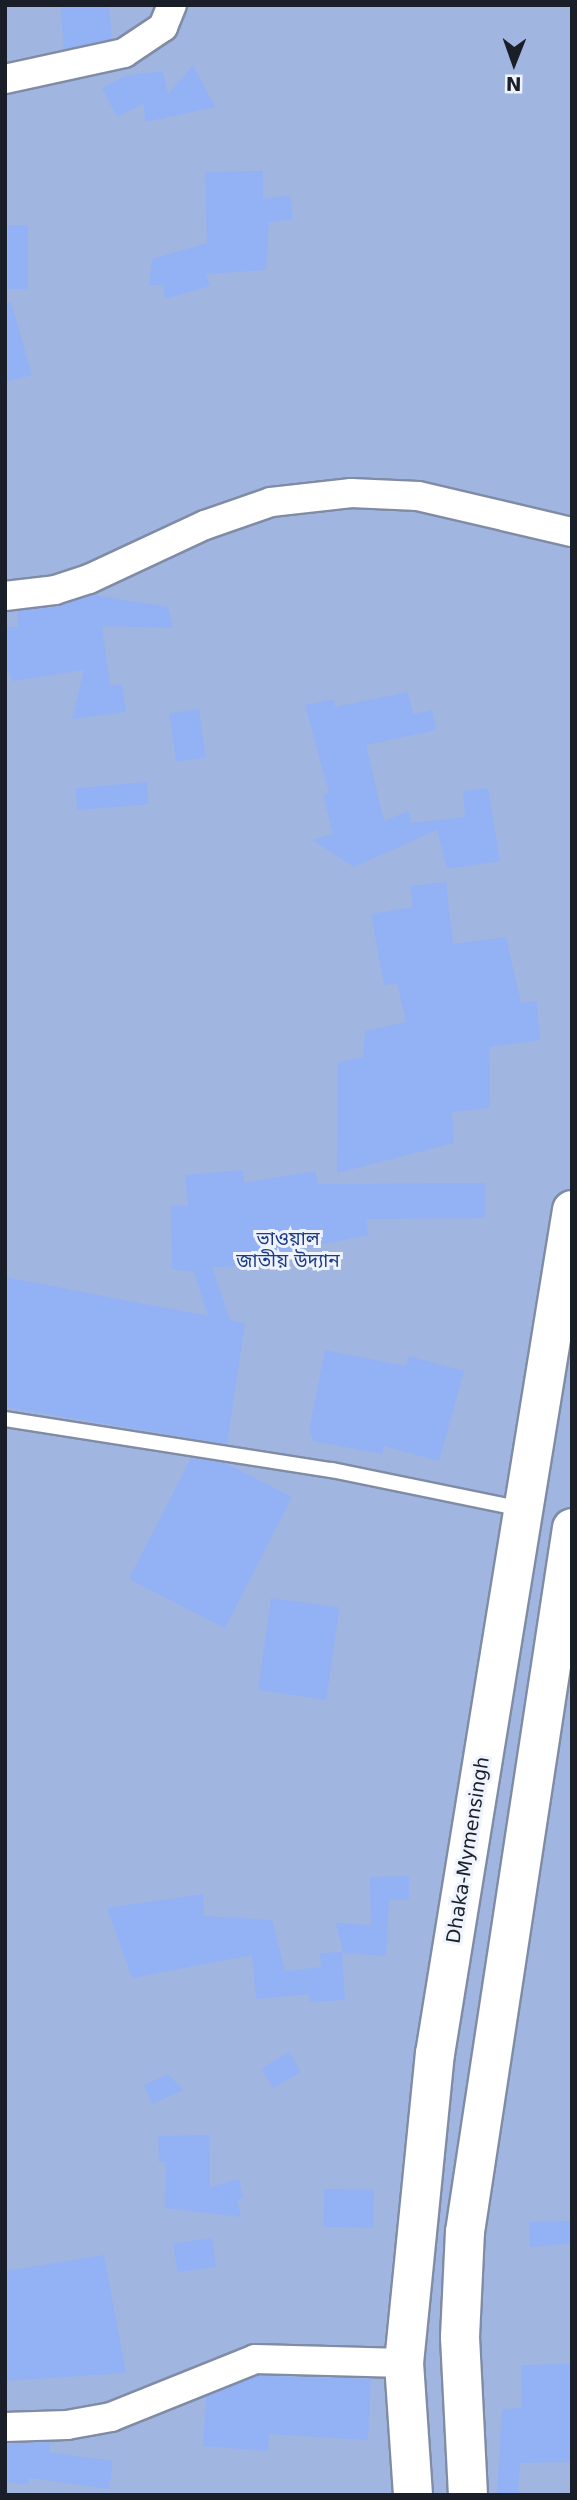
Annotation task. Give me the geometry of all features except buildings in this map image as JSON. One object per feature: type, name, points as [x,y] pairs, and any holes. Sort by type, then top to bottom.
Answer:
[{"type":"highway","name":"Dhaka-Mymensingh","points":[[413,2495],[404,2363],[435,2054],[572,1210]]},
{"type":"highway","points":[[468,2495],[460,2337],[465,2232],[572,1528]]},
{"type":"street","points":[[5,79],[124,53],[163,27],[172,5]]},
{"type":"street","points":[[5,596],[55,590],[89,579],[205,525],[271,502],[351,493],[418,496],[572,532]]},
{"type":"street","points":[[5,2427],[67,2425],[111,2417],[255,2359],[404,2363]]},
{"type":"lane","points":[[5,1419],[332,1470],[523,1510]]},
{"type":"green space","name":"ভাওয়াল জাতীয় উদ্যান","points":[[5,5],[572,5],[572,2495],[5,2495]]}]
